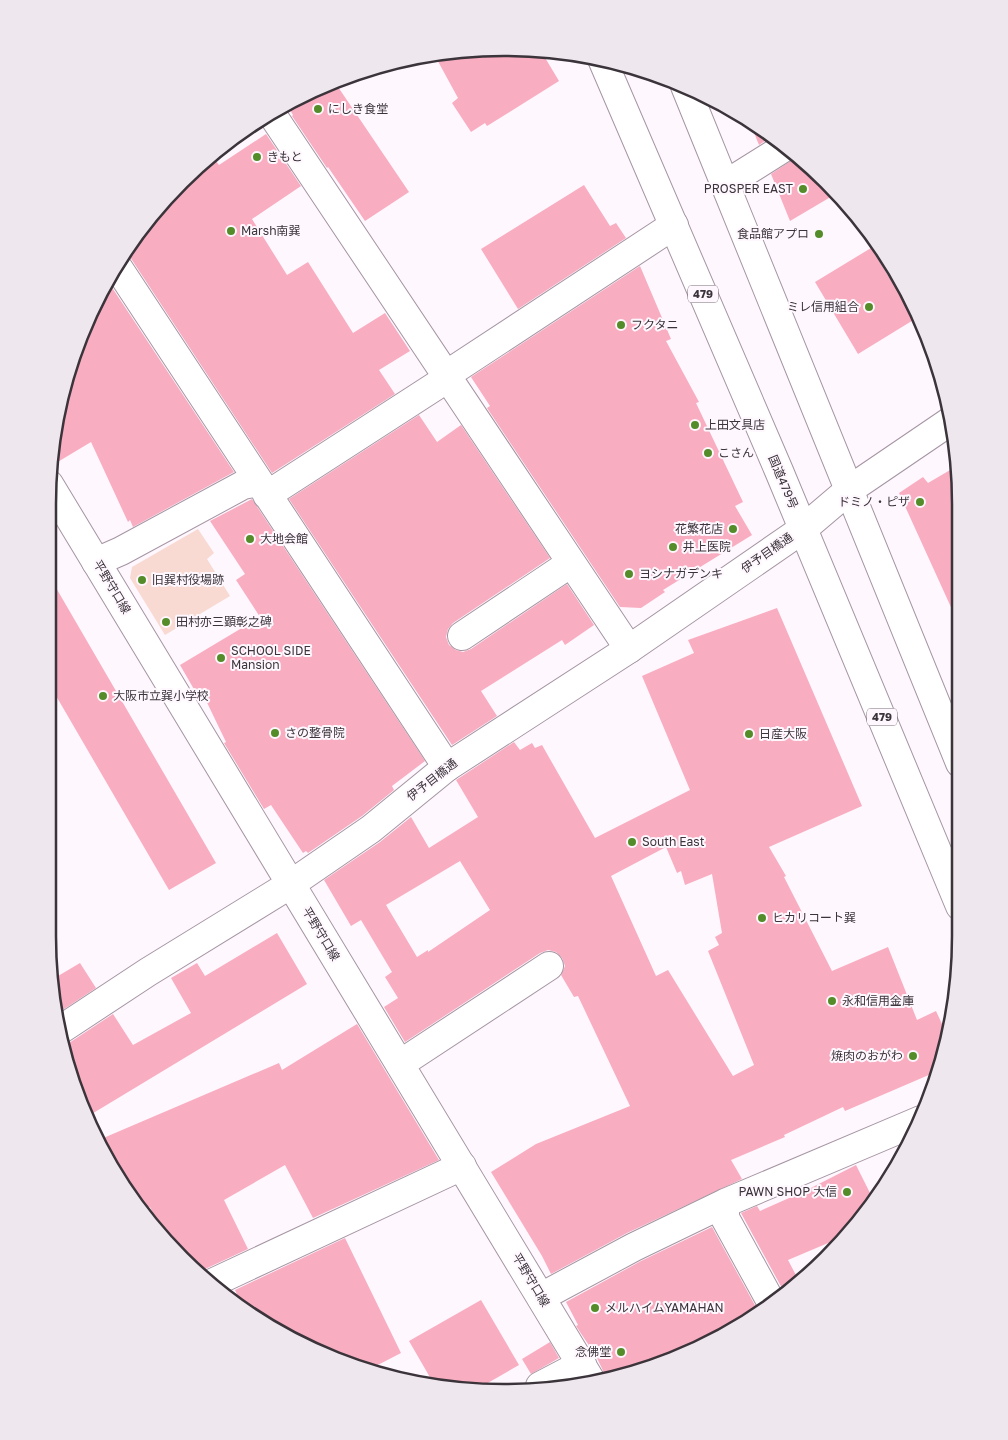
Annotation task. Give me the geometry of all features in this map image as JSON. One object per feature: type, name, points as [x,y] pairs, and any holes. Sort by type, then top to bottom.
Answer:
[{"type":"main road","name":"国道479号","points":[[606,69],[803,529],[952,887]]},
{"type":"main road","points":[[689,96],[952,743]]},
{"type":"main road","points":[[275,119],[629,649]]},
{"type":"main road","points":[[726,184],[778,150]]},
{"type":"main road","points":[[96,562],[121,551],[243,486],[263,488],[447,376],[674,225]]},
{"type":"main road","points":[[121,273],[447,767]]},
{"type":"main road","points":[[849,490],[944,425]]},
{"type":"main road","name":"伊予目橋通","points":[[66,1026],[148,972],[291,884],[371,829],[447,767],[629,649],[803,529],[849,490]]},
{"type":"main road","name":"平野守口線","points":[[56,495],[588,1374]]},
{"type":"main road","points":[[462,636],[571,562]]},
{"type":"main road","points":[[400,1064],[549,966]]},
{"type":"main road","points":[[541,1297],[634,1247],[725,1203],[910,1125]]},
{"type":"main road","points":[[219,1281],[462,1166]]},
{"type":"main road","points":[[725,1203],[725,1218],[768,1297]]},
{"type":"main road","points":[[568,1379],[588,1374]]},
{"type":"shaded area","points":[[198,529],[214,553],[207,559],[230,596],[165,635],[130,578],[132,567]]},
{"type":"building","points":[[504,56],[545,58],[559,81],[487,126],[485,123],[471,132],[452,103],[458,98],[438,61]]},
{"type":"building","points":[[339,88],[409,192],[365,221],[327,168],[290,110]]},
{"type":"building","points":[[754,133],[765,141],[759,145]]},
{"type":"building","points":[[266,134],[301,186],[252,219],[287,275],[308,262],[353,333],[385,313],[410,351],[379,370],[395,394],[272,473],[130,258],[149,231],[187,187],[216,161],[219,165]]},
{"type":"building","name":"PROSPER EAST","points":[[791,161],[830,197],[790,221],[771,174]]},
{"type":"building","points":[[584,185],[610,226],[616,223],[626,238],[518,309],[481,249]]},
{"type":"building","name":"ミレ信用組合","points":[[871,248],[900,294],[912,321],[858,354],[815,282]]},
{"type":"building","points":[[640,266],[671,339],[666,341],[699,402],[696,403],[743,502],[735,506],[752,535],[663,590],[665,592],[641,608],[620,607],[487,408],[490,406],[471,377]]},
{"type":"building","points":[[112,288],[234,472],[133,527],[130,520],[128,522],[91,442],[58,462],[65,417],[80,360],[90,333]]},
{"type":"building","points":[[419,415],[437,442],[461,425],[550,558],[453,623],[448,629],[446,637],[449,645],[463,652],[471,649],[567,584],[594,625],[565,645],[562,640],[481,691],[497,716],[452,745],[289,499]]},
{"type":"building","points":[[950,470],[952,609],[899,493],[923,477],[928,483]]},
{"type":"building","points":[[252,499],[425,761],[392,786],[394,790],[362,816],[308,853],[306,851],[303,853],[271,805],[264,809],[224,743],[226,742],[200,688],[195,691],[180,665],[260,617],[236,580],[245,574],[210,521]]},
{"type":"building","points":[[56,588],[216,863],[169,890],[56,696]]},
{"type":"building","points":[[777,608],[862,806],[769,847],[786,876],[784,877],[832,971],[888,947],[917,1020],[936,1011],[942,1025],[930,1075],[845,1111],[843,1107],[784,1135],[785,1137],[731,1160],[742,1179],[627,1233],[551,1274],[491,1172],[536,1144],[630,1106],[578,996],[574,997],[561,975],[565,966],[562,958],[556,952],[548,950],[540,953],[405,1042],[384,1007],[398,998],[385,977],[392,972],[361,920],[351,926],[324,880],[380,842],[411,817],[429,848],[478,817],[456,780],[514,742],[520,750],[532,743],[535,748],[542,745],[595,838],[690,790],[642,676],[694,653],[688,640]],"holes":[[[666,847],[677,873],[681,871],[685,885],[712,874],[722,933],[715,937],[719,945],[708,951],[754,1065],[733,1076],[668,970],[656,976],[611,876]],[[460,861],[490,910],[428,952],[428,950],[417,957],[386,905]]]},
{"type":"building","points":[[277,933],[307,984],[93,1113],[80,1080],[70,1043],[113,1014],[133,1045],[191,1013],[171,978],[197,963],[205,976]]},
{"type":"building","points":[[80,963],[96,988],[63,1010],[58,976]]},
{"type":"building","points":[[357,1024],[439,1160],[313,1218],[285,1165],[224,1200],[248,1249],[205,1269],[187,1253],[154,1215],[150,1207],[148,1208],[116,1160],[104,1138],[279,1063],[282,1070]]},
{"type":"building","points":[[856,1165],[870,1193],[831,1242],[788,1260],[796,1275],[782,1287],[741,1213],[757,1206],[760,1211]]},
{"type":"building","points":[[712,1227],[755,1306],[728,1324],[675,1350],[648,1360],[604,1372],[596,1356],[576,1326],[578,1325],[566,1302],[641,1261]]},
{"type":"building","points":[[345,1238],[401,1353],[378,1365],[333,1350],[280,1324],[238,1296],[235,1290]]},
{"type":"building","points":[[481,1300],[519,1365],[487,1383],[430,1377],[409,1341]]},
{"type":"building","points":[[550,1342],[559,1358],[531,1374],[522,1359]]},
{"type":"place","name":"にしき食堂","points":[[318,109]]},
{"type":"place","name":"きもと","points":[[257,157]]},
{"type":"place","name":"PROSPER EAST","points":[[803,189]]},
{"type":"place","name":"Marsh南巽","points":[[231,231]]},
{"type":"place","name":"食品館アプロ","points":[[819,234]]},
{"type":"place","name":"ミレ信用組合","points":[[869,307]]},
{"type":"place","name":"フクタニ","points":[[621,325]]},
{"type":"place","name":"上田文具店","points":[[695,425]]},
{"type":"place","name":"こさん","points":[[708,453]]},
{"type":"place","name":"ドミノ・ピザ","points":[[920,502]]},
{"type":"place","name":"花繁花店","points":[[733,529]]},
{"type":"place","name":"大地会館","points":[[250,539]]},
{"type":"place","name":"井上医院","points":[[673,547]]},
{"type":"place","name":"ヨシナガデンキ","points":[[629,574]]},
{"type":"place","name":"旧巽村役場跡","points":[[142,580]]},
{"type":"place","name":"田村亦三顕彰之碑","points":[[166,622]]},
{"type":"place","name":"SCHOOL SIDE Mansion","points":[[221,658]]},
{"type":"place","name":"大阪市立巽小学校","points":[[103,696]]},
{"type":"place","name":"さの整骨院","points":[[275,733]]},
{"type":"place","name":"日産大阪","points":[[749,734]]},
{"type":"place","name":"South East","points":[[632,842]]},
{"type":"place","name":"ヒカリコート巽","points":[[762,918]]},
{"type":"place","name":"永和信用金庫","points":[[832,1001]]},
{"type":"place","name":"焼肉のおがわ","points":[[913,1056]]},
{"type":"place","name":"PAWN SHOP 大信","points":[[847,1192]]},
{"type":"place","name":"メルハイムYAMAHAN","points":[[595,1308]]},
{"type":"place","name":"念佛堂","points":[[621,1352]]}]
